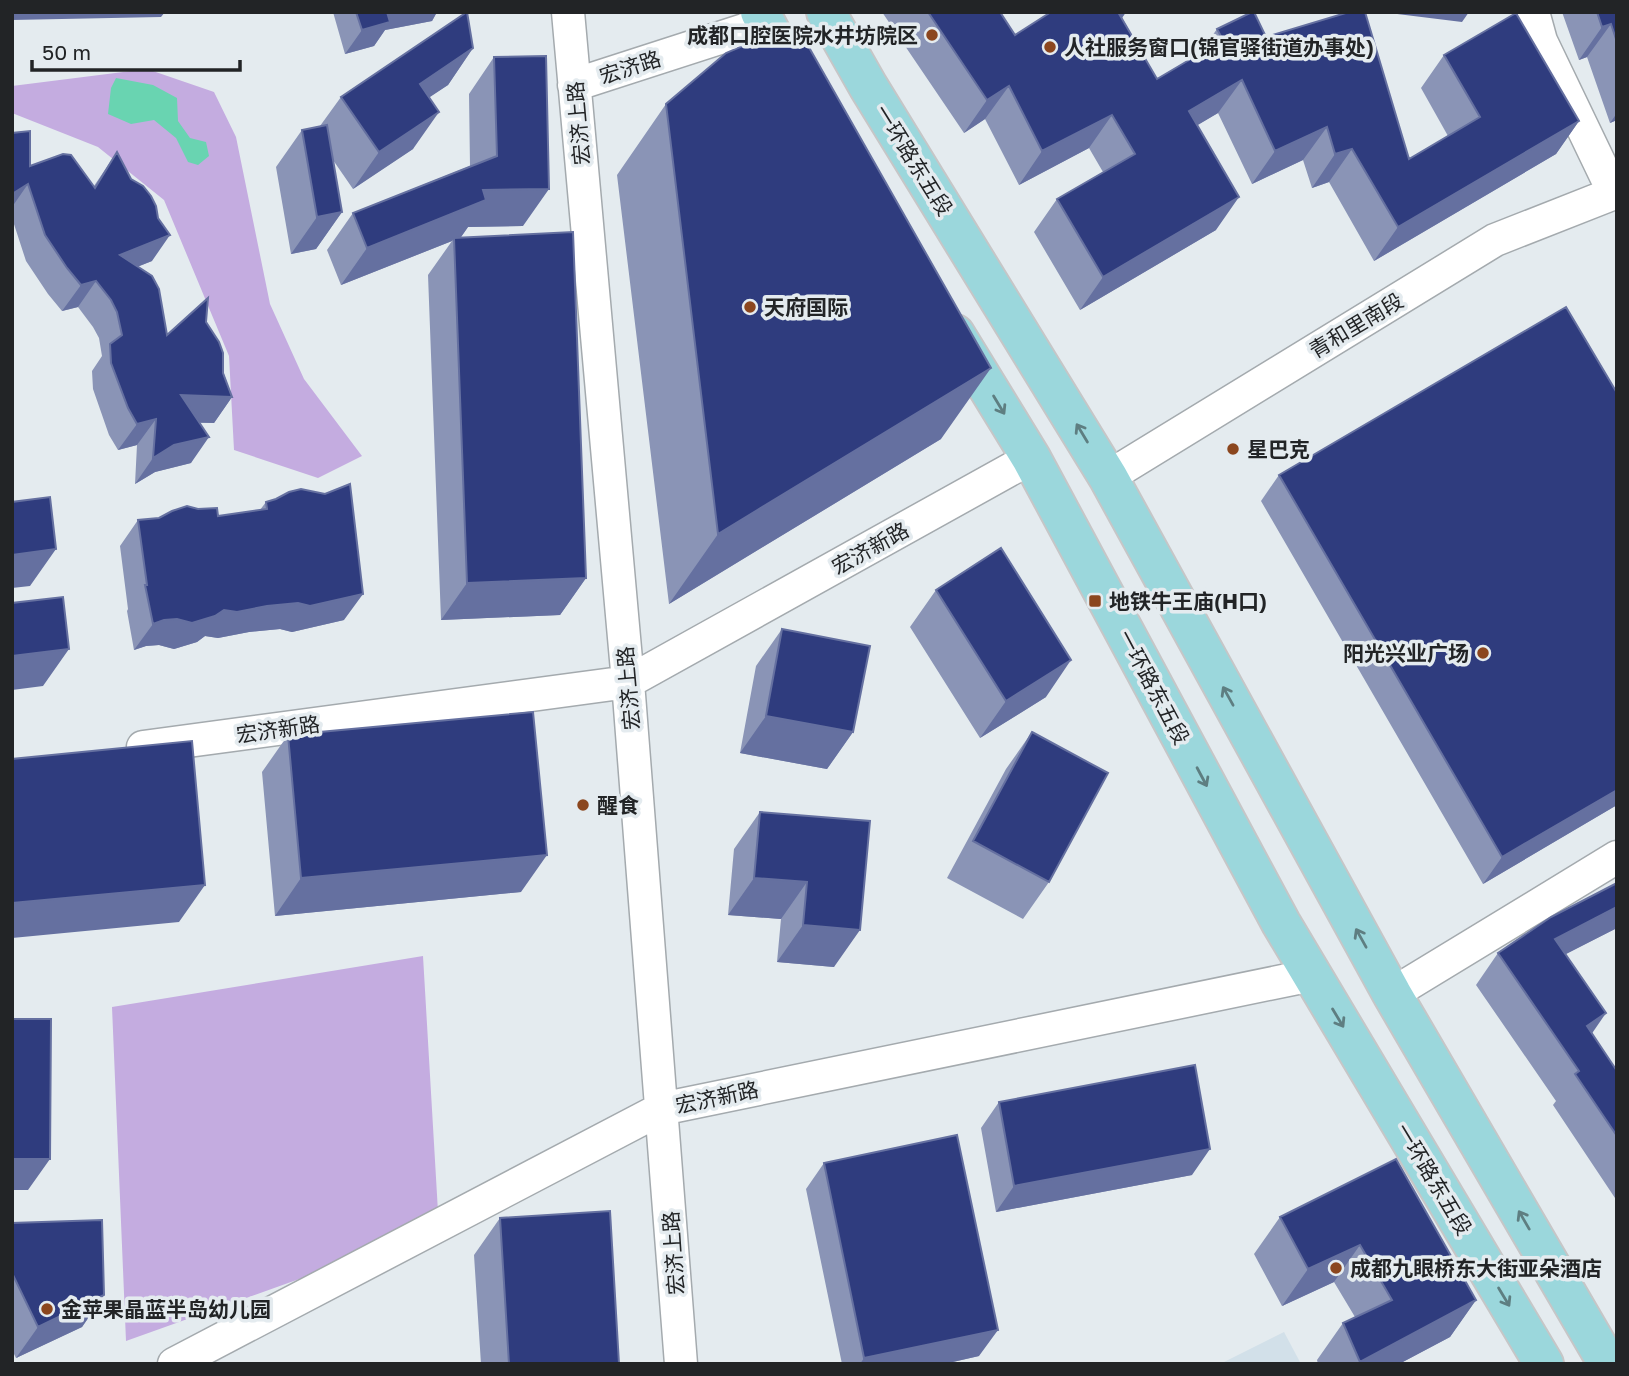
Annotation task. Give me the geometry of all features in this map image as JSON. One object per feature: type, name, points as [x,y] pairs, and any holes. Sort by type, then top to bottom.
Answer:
[{"type":"main road","name":"一环路东五段","points":[[826,12],[868,86],[1108,477],[1392,994],[1608,1364]]},
{"type":"main road","points":[[763,18],[789,67],[818,110]]},
{"type":"main road","name":"一环路东五段","points":[[939,307],[1031,458],[1281,923],[1544,1364]]},
{"type":"street","name":"宏济上路","points":[[568,12],[628,682],[681,1364]]},
{"type":"street","name":"青和里南段","points":[[1108,477],[1495,240],[1616,193],[1541,41],[1533,12]]},
{"type":"street","name":"宏济路","points":[[574,85],[763,18]]},
{"type":"street","name":"宏济新路","points":[[122,750],[628,682],[1031,458]]},
{"type":"street","points":[[1392,994],[1617,857]]},
{"type":"street","name":"宏济新路","points":[[174,1364],[662,1109],[1312,975]]},
{"type":"shaded area","points":[[147,69],[214,92],[236,137],[270,304],[304,379],[362,456],[318,478],[234,450],[229,356],[164,200],[98,147],[12,113],[12,86]]},
{"type":"shaded area","points":[[116,78],[153,85],[177,98],[178,121],[190,138],[206,142],[209,156],[198,165],[188,162],[176,138],[154,120],[131,124],[108,114],[111,88]]},
{"type":"shaded area","points":[[423,956],[439,1229],[126,1341],[112,1007]]},
{"type":"shaded area","points":[[1284,1332],[1301,1364],[1220,1364]]},
{"type":"building","points":[[356,12],[387,12],[390,22],[362,30]]},
{"type":"building","points":[[467,12],[473,48],[420,84],[439,112],[379,152],[341,97]]},
{"type":"building","points":[[928,12],[1000,12],[1015,35],[1051,12],[1118,12],[1157,79],[1223,40],[1217,29],[1252,12],[1266,37],[1349,12],[1365,12],[1409,159],[1480,117],[1444,55],[1516,13],[1579,121],[1398,227],[1352,149],[1335,154],[1327,127],[1275,151],[1242,80],[1189,111],[1239,197],[1103,277],[1057,199],[1135,154],[1112,115],[1042,151],[1009,86],[987,100]]},
{"type":"building","points":[[1597,12],[1617,12],[1617,42],[1611,24],[1602,27]]},
{"type":"building","name":"天府国际","points":[[798,28],[991,368],[718,534],[666,104],[726,53],[764,37]]},
{"type":"building","points":[[546,56],[549,189],[483,190],[486,200],[367,248],[353,213],[497,156],[494,57]]},
{"type":"building","points":[[327,125],[342,212],[317,217],[302,130]]},
{"type":"building","points":[[30,131],[30,166],[63,154],[71,155],[95,188],[117,152],[131,179],[143,186],[151,196],[158,218],[170,235],[120,255],[152,276],[159,289],[167,335],[208,298],[206,322],[223,353],[223,373],[232,397],[181,395],[209,437],[174,445],[153,458],[156,419],[137,424],[111,363],[110,344],[122,335],[117,312],[111,300],[96,281],[81,285],[67,268],[45,235],[28,184],[12,194],[12,133]]},
{"type":"building","points":[[573,232],[586,578],[467,583],[454,238]]},
{"type":"building","name":"阳光兴业广场","points":[[1566,307],[1617,393],[1617,790],[1502,857],[1279,475]]},
{"type":"building","points":[[350,484],[363,594],[310,606],[298,603],[237,612],[224,610],[215,616],[192,623],[177,619],[153,624],[145,585],[138,520],[159,518],[187,506],[198,509],[217,508],[218,516],[267,509],[266,502],[289,492],[301,489],[325,494]]},
{"type":"building","points":[[50,497],[56,549],[12,555],[12,502]]},
{"type":"building","points":[[1001,548],[1071,660],[1006,701],[936,590]]},
{"type":"building","points":[[63,597],[69,649],[12,656],[12,603]]},
{"type":"building","points":[[782,629],[870,646],[853,732],[766,716]]},
{"type":"building","points":[[533,712],[547,855],[301,878],[288,735]]},
{"type":"building","points":[[1032,732],[1108,773],[1049,882],[973,841]]},
{"type":"building","points":[[192,741],[205,885],[12,903],[12,759]]},
{"type":"building","points":[[760,812],[870,821],[860,930],[803,925],[807,882],[754,878]]},
{"type":"building","points":[[1617,883],[1617,907],[1555,939],[1606,1013],[1587,1026],[1617,1071],[1617,1136],[1575,1074],[1579,1071],[1498,953],[1551,917]]},
{"type":"building","points":[[12,1019],[51,1019],[50,1159],[12,1159]]},
{"type":"building","points":[[1195,1065],[1210,1149],[1014,1186],[999,1102]]},
{"type":"building","points":[[957,1135],[998,1330],[864,1358],[824,1163]]},
{"type":"building","points":[[1396,1159],[1476,1300],[1360,1362],[1343,1323],[1392,1300],[1360,1245],[1308,1269],[1280,1217]]},
{"type":"building","points":[[610,1211],[619,1364],[509,1364],[500,1218]]},
{"type":"building","points":[[102,1220],[104,1295],[38,1327],[12,1273],[12,1223]]},
{"type":"place","name":"成都口腔医院水井坊院区","points":[[932,35]]},
{"type":"place","name":"人社服务窗口(锦官驿街道办事处)","points":[[1050,47]]},
{"type":"place","name":"天府国际","points":[[750,307]]},
{"type":"place","name":"星巴克","points":[[1233,449]]},
{"type":"place","name":"地铁牛王庙(H口)","points":[[1095,601]]},
{"type":"place","name":"阳光兴业广场","points":[[1483,653]]},
{"type":"place","name":"醒食","points":[[583,805]]},
{"type":"place","name":"成都九眼桥东大街亚朵酒店","points":[[1336,1268]]},
{"type":"place","name":"金苹果晶蓝半岛幼儿园","points":[[47,1309]]}]
